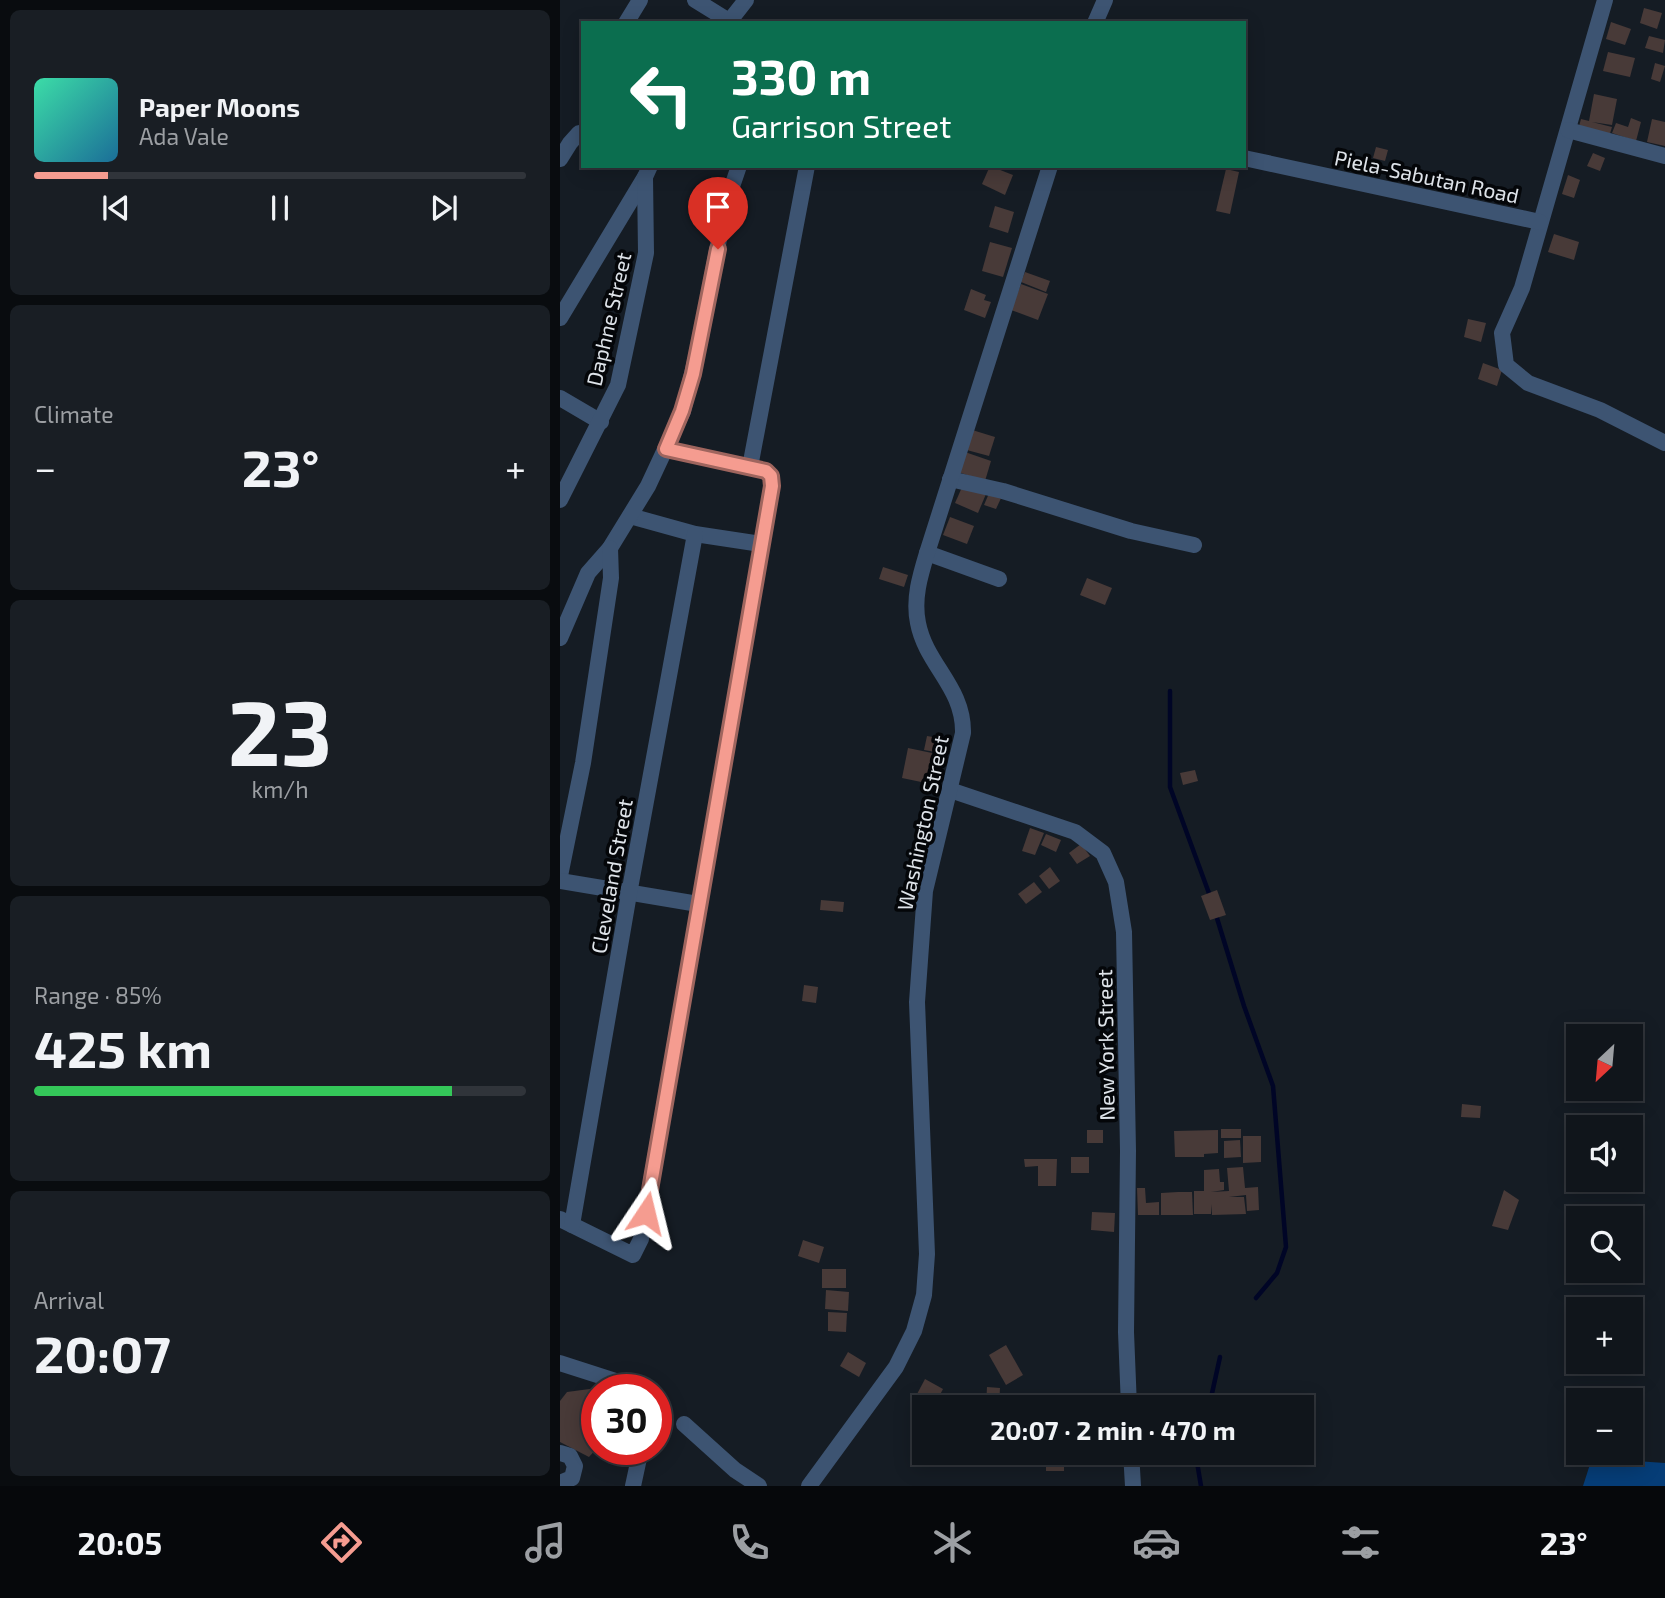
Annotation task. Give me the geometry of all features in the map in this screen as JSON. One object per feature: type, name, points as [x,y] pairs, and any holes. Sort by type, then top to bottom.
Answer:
[{"type":"street","points":[[627,21],[640,0]]},
{"type":"street","points":[[695,0],[726,21]]},
{"type":"street","points":[[729,21],[746,0]]},
{"type":"street","points":[[1096,21],[1105,0]]},
{"type":"street","name":"Piela-Sabutan Road","points":[[1246,158],[1540,222],[1605,0]]},
{"type":"street","points":[[1568,130],[1665,156]]},
{"type":"street","points":[[560,159],[581,133]]},
{"type":"street","points":[[560,638],[589,573],[610,548],[649,486],[682,411],[693,374],[733,168]]},
{"type":"street","points":[[750,467],[807,168]]},
{"type":"street","name":"Washington Street","points":[[809,1486],[896,1367],[914,1331],[924,1295],[927,1254],[917,1002],[925,891],[950,790],[963,715],[957,698],[927,648],[918,623],[916,594],[1049,168]]},
{"type":"street","points":[[560,318],[648,172]]},
{"type":"street","name":"Daphne Street","points":[[561,495],[618,385],[646,253],[648,172]]},
{"type":"street","points":[[1540,222],[1522,288],[1502,333],[1506,365],[1528,383],[1600,410],[1665,443]]},
{"type":"street","points":[[560,398],[601,422]]},
{"type":"street","points":[[566,1222],[634,1255],[641,1239],[772,486],[771,476],[766,471],[666,449]]},
{"type":"street","points":[[950,479],[1003,491],[1131,531],[1194,545]]},
{"type":"street","points":[[630,516],[695,534],[761,544]]},
{"type":"street","name":"Cleveland Street","points":[[566,1222],[695,534]]},
{"type":"street","points":[[610,548],[611,578],[605,618],[583,763],[560,878],[629,894],[698,904]]},
{"type":"street","points":[[927,553],[999,579]]},
{"type":"street","name":"New York Street","points":[[950,790],[1043,819],[1075,832],[1102,853],[1116,882],[1124,932],[1129,1395]]},
{"type":"street","points":[[560,1363],[594,1374]]},
{"type":"street","points":[[684,1424],[735,1470],[759,1486]]},
{"type":"street","points":[[560,1453],[570,1456],[573,1461],[575,1472],[570,1482]]},
{"type":"street","points":[[634,1486],[638,1465]]},
{"type":"street","points":[[1132,1465],[1133,1486]]},
{"type":"shaded area","points":[[1665,1463],[1665,1486],[1583,1486],[1590,1465]]},
{"type":"building","points":[[1644,8],[1662,13],[1657,29],[1640,23]]},
{"type":"building","points":[[1611,22],[1631,29],[1625,45],[1606,39]]},
{"type":"building","points":[[1649,36],[1665,40],[1663,53],[1645,48]]},
{"type":"building","points":[[1608,52],[1635,58],[1630,77],[1603,71]]},
{"type":"building","points":[[1655,63],[1665,66],[1660,82],[1651,79]]},
{"type":"building","points":[[1594,94],[1617,99],[1612,125],[1592,122],[1612,127],[1609,137],[1578,130],[1581,119],[1589,121]]},
{"type":"building","points":[[1631,118],[1641,122],[1636,141],[1612,133],[1616,123],[1628,127]]},
{"type":"building","points":[[1652,119],[1665,122],[1665,146],[1647,142]]},
{"type":"building","points":[[1376,147],[1388,150],[1385,161],[1373,158]]},
{"type":"building","points":[[1593,153],[1605,158],[1600,171],[1587,166]]},
{"type":"building","points":[[989,168],[1013,175],[1005,195],[982,184]]},
{"type":"building","points":[[1226,169],[1239,172],[1230,214],[1216,211]]},
{"type":"building","points":[[1568,175],[1580,180],[1574,198],[1562,194]]},
{"type":"building","points":[[995,206],[1014,212],[1008,233],[989,227]]},
{"type":"building","points":[[1554,234],[1579,242],[1574,260],[1548,252]]},
{"type":"building","points":[[990,242],[1012,248],[1003,277],[982,271]]},
{"type":"building","points":[[1025,272],[1050,281],[1046,292],[1021,282]]},
{"type":"building","points":[[1021,284],[1048,294],[1038,320],[1011,310]]},
{"type":"building","points":[[971,289],[986,295],[984,300],[991,302],[985,318],[964,310]]},
{"type":"building","points":[[1468,319],[1486,323],[1481,342],[1464,337]]},
{"type":"building","points":[[1483,363],[1502,370],[1497,386],[1478,379]]},
{"type":"building","points":[[969,429],[995,437],[989,456],[963,449]]},
{"type":"building","points":[[965,452],[991,461],[985,481],[958,472]]},
{"type":"building","points":[[963,485],[986,494],[978,513],[955,503]]},
{"type":"building","points":[[990,491],[1002,496],[996,509],[984,505]]},
{"type":"building","points":[[950,517],[974,526],[967,544],[943,535]]},
{"type":"building","points":[[883,567],[908,575],[904,587],[879,579]]},
{"type":"building","points":[[1087,578],[1112,588],[1105,605],[1080,595]]},
{"type":"building","points":[[927,736],[944,739],[941,753],[924,750]]},
{"type":"building","points":[[908,748],[932,753],[926,783],[902,778]]},
{"type":"building","points":[[1195,770],[1198,781],[1183,785],[1180,773]]},
{"type":"building","points":[[1030,828],[1044,833],[1035,855],[1022,851]]},
{"type":"building","points":[[1046,834],[1061,840],[1056,852],[1041,845]]},
{"type":"building","points":[[1081,844],[1090,856],[1077,864],[1069,853]]},
{"type":"building","points":[[1050,867],[1060,881],[1049,889],[1039,876]]},
{"type":"building","points":[[1034,882],[1042,892],[1026,904],[1018,894]]},
{"type":"building","points":[[1217,890],[1226,915],[1210,920],[1201,896]]},
{"type":"building","points":[[821,900],[844,902],[843,912],[820,910]]},
{"type":"building","points":[[804,985],[818,987],[816,1003],[802,1001]]},
{"type":"building","points":[[1462,1104],[1481,1106],[1480,1118],[1461,1117]]},
{"type":"building","points":[[1221,1129],[1241,1129],[1241,1138],[1221,1138]]},
{"type":"building","points":[[1087,1130],[1103,1130],[1103,1143],[1087,1143]]},
{"type":"building","points":[[1218,1130],[1218,1153],[1204,1154],[1204,1157],[1175,1157],[1174,1131]]},
{"type":"building","points":[[1243,1136],[1261,1136],[1261,1162],[1243,1163]]},
{"type":"building","points":[[1240,1140],[1241,1157],[1224,1158],[1224,1141]]},
{"type":"building","points":[[1071,1157],[1089,1157],[1089,1173],[1071,1173]]},
{"type":"building","points":[[1024,1159],[1057,1159],[1056,1186],[1038,1186],[1038,1166],[1025,1167]]},
{"type":"building","points":[[1243,1167],[1245,1188],[1258,1187],[1259,1210],[1247,1211],[1246,1195],[1229,1197],[1244,1197],[1246,1214],[1212,1215],[1212,1204],[1211,1214],[1194,1214],[1194,1191],[1204,1191],[1204,1170],[1219,1169],[1220,1182],[1224,1182],[1224,1190],[1211,1192],[1229,1191],[1227,1168]]},
{"type":"building","points":[[1137,1188],[1145,1188],[1146,1203],[1159,1202],[1159,1215],[1138,1215]]},
{"type":"building","points":[[1504,1190],[1519,1200],[1508,1230],[1492,1226]]},
{"type":"building","points":[[1192,1192],[1193,1215],[1161,1215],[1161,1193]]},
{"type":"building","points":[[1092,1212],[1115,1213],[1114,1232],[1091,1230]]},
{"type":"building","points":[[803,1240],[824,1247],[819,1263],[798,1256]]},
{"type":"building","points":[[822,1269],[846,1269],[846,1288],[822,1288]]},
{"type":"building","points":[[826,1290],[849,1292],[848,1311],[825,1309]]},
{"type":"building","points":[[828,1312],[847,1313],[846,1332],[828,1331]]},
{"type":"building","points":[[1006,1345],[1023,1375],[1006,1385],[989,1355]]},
{"type":"building","points":[[848,1352],[866,1363],[859,1377],[840,1366]]},
{"type":"building","points":[[925,1379],[943,1389],[940,1395],[917,1395]]},
{"type":"building","points":[[987,1387],[1000,1388],[1000,1395],[987,1395]]},
{"type":"building","points":[[581,1390],[581,1453],[560,1442],[560,1401],[567,1392]]},
{"type":"building","points":[[1046,1465],[1064,1465],[1064,1471],[1046,1471]]},
{"type":"waterway","points":[[1170,691],[1170,787],[1210,896]]},
{"type":"waterway","points":[[1216,915],[1244,1006],[1273,1086],[1286,1247],[1277,1273],[1256,1298]]},
{"type":"waterway","points":[[1212,1395],[1220,1357]]},
{"type":"waterway","points":[[1198,1465],[1201,1486]]},
{"type":"route","points":[[646,1213],[772,486],[771,476],[766,471],[666,449],[682,411],[693,374],[718,249]]}]
